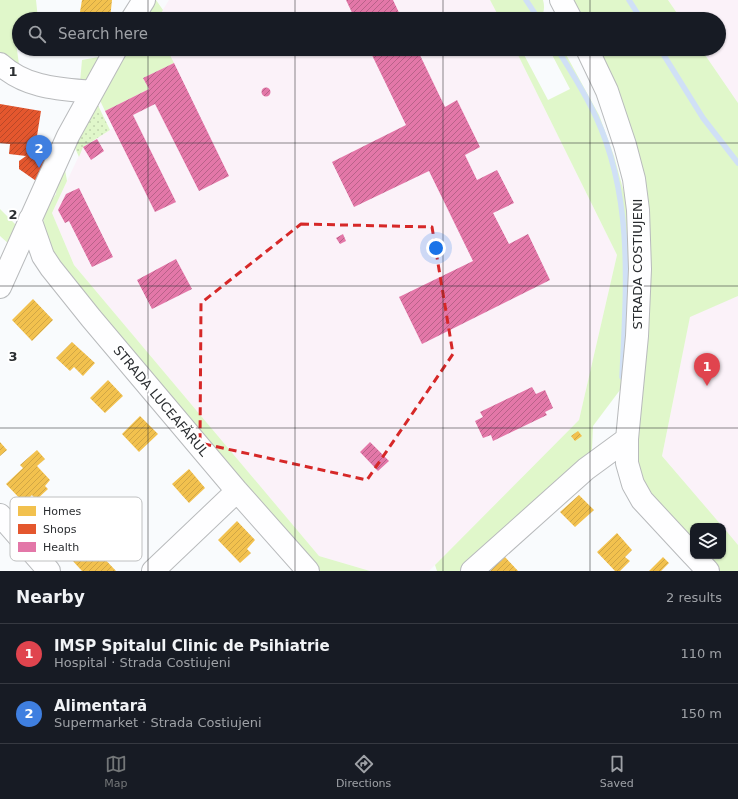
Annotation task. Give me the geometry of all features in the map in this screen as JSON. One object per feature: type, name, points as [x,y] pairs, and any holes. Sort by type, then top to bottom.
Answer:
[{"type":"street","points":[[136,12],[144,0]]},
{"type":"street","points":[[561,0],[567,12]]},
{"type":"street","points":[[0,287],[68,136],[112,56]]},
{"type":"street","name":"STRADA COSTIUJENI","points":[[590,56],[607,91],[632,168],[638,204],[640,269],[638,336],[627,439],[627,464],[633,484],[642,500],[690,551]]},
{"type":"street","points":[[0,64],[10,74],[30,83],[60,90],[92,92]]},
{"type":"street","name":"STRADA LUCEAFĂRUL","points":[[30,219],[43,256],[51,268],[91,318],[237,491],[308,571]]},
{"type":"street","points":[[472,571],[586,469],[627,439]]},
{"type":"street","points":[[153,571],[237,491]]},
{"type":"street","points":[[0,515],[10,526]]},
{"type":"street","name":"STRADA COSTIUJENI","points":[[698,559],[708,571]]},
{"type":"street","points":[[40,561],[49,571]]},
{"type":"highlighted area","points":[[301,224],[432,227],[453,354],[367,480],[200,443],[201,303]]},
{"type":"shaded area","points":[[169,0],[490,0],[496,12],[161,12]]},
{"type":"shaded area","points":[[668,0],[738,0],[738,103],[706,56],[726,56],[726,12],[676,12]]},
{"type":"shaded area","points":[[170,56],[518,56],[617,255],[579,420],[429,571],[370,571],[319,556],[74,265],[52,213],[83,147],[113,128],[105,111],[149,89],[143,78],[173,63]]},
{"type":"shaded area","points":[[738,296],[738,545],[726,531],[726,523],[719,523],[662,456],[690,316]]},
{"type":"green space","points":[[0,0],[36,0],[37,12],[12,12],[12,56],[18,56],[20,72],[80,82],[82,60],[104,56],[88,87],[25,78],[0,57]]},
{"type":"green space","points":[[150,0],[156,0],[163,10],[162,12],[143,12]]},
{"type":"green space","points":[[490,0],[543,0],[543,12],[496,12]]},
{"type":"green space","points":[[570,0],[668,0],[676,12],[576,12]]},
{"type":"green space","points":[[117,56],[170,56],[174,63],[143,78],[149,89],[105,111],[96,92]]},
{"type":"green space","points":[[518,56],[525,56],[548,100],[570,89],[553,56],[567,56],[599,115],[614,156],[626,200],[630,244],[629,331],[625,378],[620,390],[593,426],[592,449],[587,461],[491,548],[461,571],[437,571],[435,565],[579,420],[617,255]]},
{"type":"green space","points":[[597,56],[706,56],[738,103],[738,296],[690,317],[662,456],[719,523],[690,523],[690,542],[653,502],[635,462],[647,243]]},
{"type":"green space","points":[[93,95],[110,130],[83,147],[79,157],[75,148]]},
{"type":"green space","points":[[63,158],[67,181],[52,213],[74,265],[319,556],[370,571],[317,571],[263,503],[228,467],[60,274],[43,226],[44,211],[56,194],[60,164]]},
{"type":"green space","points":[[0,209],[18,227],[10,245],[0,236]]},
{"type":"green space","points":[[726,531],[738,545],[738,571],[717,571],[706,559],[726,559]]},
{"type":"building: Homes","points":[[82,0],[112,0],[111,12],[80,12]]},
{"type":"building: Homes","points":[[33,299],[53,320],[32,341],[12,320]]},
{"type":"building: Homes","points":[[72,342],[95,363],[83,376],[74,367],[70,371],[56,358]]},
{"type":"building: Homes","points":[[108,380],[123,396],[105,413],[90,398]]},
{"type":"building: Homes","points":[[140,416],[158,434],[139,452],[122,434]]},
{"type":"building: Homes","points":[[578,431],[582,436],[575,441],[571,436]]},
{"type":"building: Homes","points":[[0,442],[7,450],[0,456]]},
{"type":"building: Homes","points":[[37,450],[45,459],[37,466],[50,480],[45,486],[48,489],[39,497],[34,497],[32,495],[30,497],[18,497],[6,484],[23,468],[20,465]]},
{"type":"building: Homes","points":[[189,469],[205,488],[189,503],[172,484]]},
{"type":"building: Homes","points":[[579,495],[594,510],[575,527],[560,512]]},
{"type":"building: Homes","points":[[237,521],[255,540],[247,549],[251,553],[240,563],[218,540]]},
{"type":"building: Homes","points":[[617,533],[632,550],[625,557],[630,561],[620,571],[615,571],[597,552]]},
{"type":"building: Homes","points":[[505,557],[518,571],[490,571]]},
{"type":"building: Homes","points":[[663,557],[669,563],[661,571],[649,571]]},
{"type":"building: Homes","points":[[73,561],[107,561],[116,571],[82,571]]},
{"type":"building: Shops","points":[[0,104],[41,111],[36,142],[55,150],[39,183],[19,169],[19,161],[26,156],[9,154],[10,144],[0,143]]},
{"type":"building: Health","points":[[346,0],[393,0],[399,12],[352,12]]},
{"type":"building: Health","points":[[372,56],[420,56],[445,107],[457,100],[480,147],[465,155],[477,180],[497,170],[514,203],[493,213],[509,244],[528,234],[550,280],[422,344],[399,297],[473,261],[429,171],[354,207],[332,162],[406,125]]},
{"type":"building: Health","points":[[174,63],[229,176],[199,191],[155,104],[133,115],[176,202],[155,212],[105,111],[149,89],[143,78]]},
{"type":"building: Health","points":[[266,87],[271,92],[266,97],[261,92]]},
{"type":"building: Health","points":[[97,139],[104,151],[91,160],[83,147]]},
{"type":"building: Health","points":[[79,188],[113,257],[92,267],[69,221],[65,223],[58,210],[66,194]]},
{"type":"building: Health","points":[[343,234],[346,241],[340,244],[336,238]]},
{"type":"building: Health","points":[[176,259],[192,289],[152,309],[137,280]]},
{"type":"building: Health","points":[[532,387],[536,394],[545,390],[553,408],[545,412],[547,415],[493,441],[491,435],[483,438],[475,421],[483,417],[480,412]]},
{"type":"building: Health","points":[[370,442],[389,461],[378,471],[360,452]]},
{"type":"waterway","points":[[526,0],[534,12]]},
{"type":"waterway","points":[[629,0],[637,12]]},
{"type":"waterway","points":[[561,56],[583,91],[596,117],[608,148],[617,180],[622,212],[626,278],[622,377]]},
{"type":"waterway","points":[[664,56],[703,118],[738,163]]},
{"type":"place","name":"Alimentară","points":[[39,168]]},
{"type":"place","name":"IMSP Spitalul Clinic de Psihiatrie","points":[[707,386]]}]
